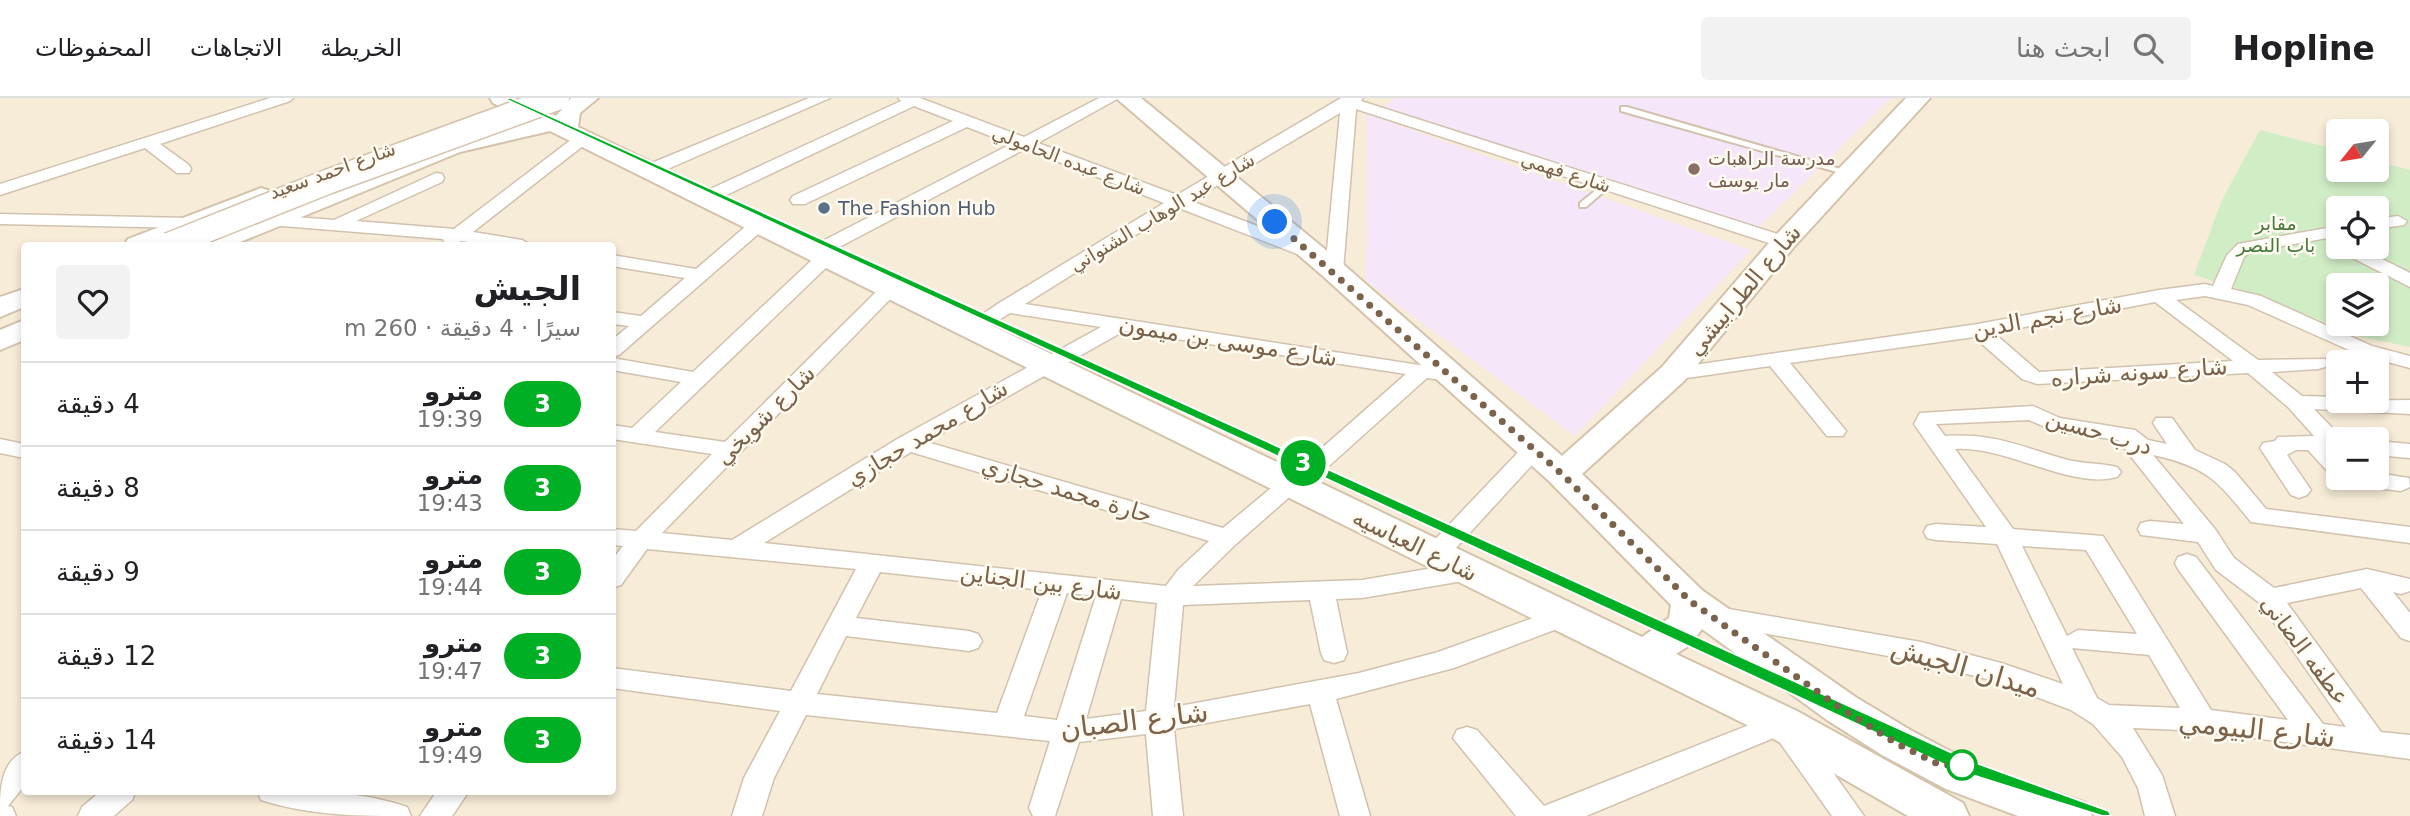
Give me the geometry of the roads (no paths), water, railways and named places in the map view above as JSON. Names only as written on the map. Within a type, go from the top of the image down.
[{"type":"main road","points":[[566,118],[566,128],[566,117],[574,106],[587,98]]},
{"type":"main road","points":[[1127,98],[1334,271],[1436,373],[1534,449],[1699,608],[1842,709],[1896,743],[1954,796],[2021,816]]},
{"type":"main road","name":"شارع الطرابيشي","points":[[1562,474],[1673,374],[1784,242],[1919,98]]},
{"type":"main road","name":"شارع العباسيه","points":[[514,100],[566,118],[648,171],[1782,723],[1865,769],[1954,796]]},
{"type":"main road","name":"شارع احمد سعيد","points":[[151,242],[189,234],[514,100]]},
{"type":"main road","points":[[189,234],[330,186],[566,118]]},
{"type":"main road","points":[[177,242],[327,182],[566,118]]},
{"type":"main road","name":"شارع احمد سعيد","points":[[217,242],[270,220],[436,165],[486,137],[566,118]]},
{"type":"main road","points":[[401,145],[438,140],[441,144],[436,165]]},
{"type":"main road","points":[[0,308],[21,298]]},
{"type":"main road","points":[[0,320],[21,310]]},
{"type":"main road","points":[[0,331],[21,321]]},
{"type":"main road","points":[[0,341],[21,330]]},
{"type":"main road","points":[[1640,654],[1685,628],[1699,608]]},
{"type":"main road","points":[[1954,796],[2070,816]]},
{"type":"street","points":[[0,190],[285,98]]},
{"type":"street","points":[[648,171],[822,98]]},
{"type":"street","points":[[637,436],[698,379],[820,255],[1111,98]]},
{"type":"street","points":[[713,194],[909,99]]},
{"type":"street","name":"شارع عبده الحامولي","points":[[909,99],[1312,253]]},
{"type":"street","points":[[1334,271],[1351,99]]},
{"type":"street","name":"شارع عبد الوهاب الشنواني","points":[[971,329],[1351,99]]},
{"type":"street","name":"شارع فهمي","points":[[1351,99],[1784,242]]},
{"type":"street","points":[[451,240],[566,118]]},
{"type":"street","points":[[799,200],[968,121]]},
{"type":"street","points":[[147,142],[183,169]]},
{"type":"street","points":[[338,223],[436,165]]},
{"type":"street","points":[[0,219],[189,234]]},
{"type":"street","points":[[270,220],[338,223],[479,242]]},
{"type":"street","points":[[2389,222],[2398,220]]},
{"type":"street","points":[[616,348],[758,225]]},
{"type":"street","points":[[2220,292],[2236,255],[2244,248],[2326,233]]},
{"type":"street","points":[[2367,259],[2410,281]]},
{"type":"street","points":[[616,261],[699,275]]},
{"type":"street","name":"شارع شويخي","points":[[616,574],[640,541],[890,289]]},
{"type":"street","name":"شارع نجم الدين","points":[[1673,374],[1978,330],[2205,290],[2262,303],[2365,349],[2410,362]]},
{"type":"street","points":[[2159,296],[2296,402],[2326,440]]},
{"type":"street","name":"شارع موسى بن ميمون","points":[[1006,307],[1436,373]]},
{"type":"street","points":[[616,319],[645,323]]},
{"type":"street","name":"شارع محمد حجازي","points":[[736,549],[907,443],[1044,364],[1121,325]]},
{"type":"street","name":"شارع سونه شراره","points":[[1978,330],[2033,378],[2318,363]]},
{"type":"street","points":[[1775,359],[1835,431]]},
{"type":"street","points":[[616,365],[698,379]]},
{"type":"street","points":[[1168,816],[1159,721],[1168,614],[1172,596],[1187,576],[1227,538],[1436,373]]},
{"type":"street","points":[[2296,402],[2410,407]]},
{"type":"street","name":"درب حسين","points":[[2095,710],[2004,534],[1937,443],[1925,424],[1928,418],[2033,413],[2057,424],[2124,434],[2141,445],[2187,455],[2227,477],[2259,516],[2410,535]]},
{"type":"street","points":[[2164,423],[2187,455]]},
{"type":"street","points":[[616,433],[729,450]]},
{"type":"street","name":"عطفه الضاني","points":[[2124,434],[2206,535],[2225,564],[2270,598],[2372,742]]},
{"type":"street","points":[[1937,443],[1976,442],[2010,448],[2068,468],[2109,472]]},
{"type":"street","points":[[2299,490],[2272,448],[2286,448],[2286,442],[2326,444]]},
{"type":"street","name":"حارة محمد حجازي","points":[[907,443],[1227,538]]},
{"type":"street","points":[[0,446],[21,450]]},
{"type":"street","points":[[1435,555],[1534,449]]},
{"type":"street","points":[[2389,449],[2410,451]]},
{"type":"street","points":[[2389,482],[2402,483]]},
{"type":"street","points":[[2150,529],[2206,535]]},
{"type":"street","points":[[1936,532],[2004,534],[2094,542],[2202,720]]},
{"type":"street","name":"شارع بين الجناين","points":[[616,538],[872,562],[1172,596],[1362,589],[1469,571]]},
{"type":"street","points":[[747,816],[759,779],[872,562]]},
{"type":"street","points":[[2187,563],[2314,734]]},
{"type":"street","points":[[2270,598],[2367,578],[2401,585]]},
{"type":"street","points":[[2367,578],[2410,631]]},
{"type":"street","points":[[1006,726],[1057,584]]},
{"type":"street","points":[[1044,808],[1111,590]]},
{"type":"street","points":[[1321,591],[1334,653]]},
{"type":"street","name":"ميدان الجيش","points":[[1699,608],[1934,653],[2021,680],[2095,710],[2135,754],[2156,793],[2160,816]]},
{"type":"street","name":"شارع الصبان","points":[[616,679],[800,703],[1067,732],[1159,721],[1320,691],[1444,661],[1562,617]]},
{"type":"street","points":[[840,626],[969,641]]},
{"type":"street","points":[[2078,640],[2159,646]]},
{"type":"street","points":[[1320,691],[1355,816]]},
{"type":"street","name":"شارع البيومي","points":[[2095,710],[2202,720],[2410,747]]},
{"type":"street","points":[[1553,816],[1782,723],[1849,816]]},
{"type":"street","points":[[1467,738],[1534,816]]},
{"type":"street","points":[[0,796],[21,768]]},
{"type":"street","points":[[1865,769],[1914,816]]},
{"type":"street","points":[[93,816],[117,795]]},
{"type":"street","points":[[292,795],[396,816]]},
{"type":"street","points":[[435,816],[451,795]]},
{"type":"lane","points":[[1624,109],[1847,172]]},
{"type":"lane","points":[[1583,205],[1606,185]]},
{"type":"metro line","name":"3","points":[[508,98],[1962,765],[2102,816]]},
{"type":"place","name":"مدرسة الراهبات مار يوسف","points":[[1694,169]]},
{"type":"place","name":"The Fashion Hub","points":[[824,208]]},
{"type":"park label","name":"مقابر باب النصر","points":[[2276,234]]}]
